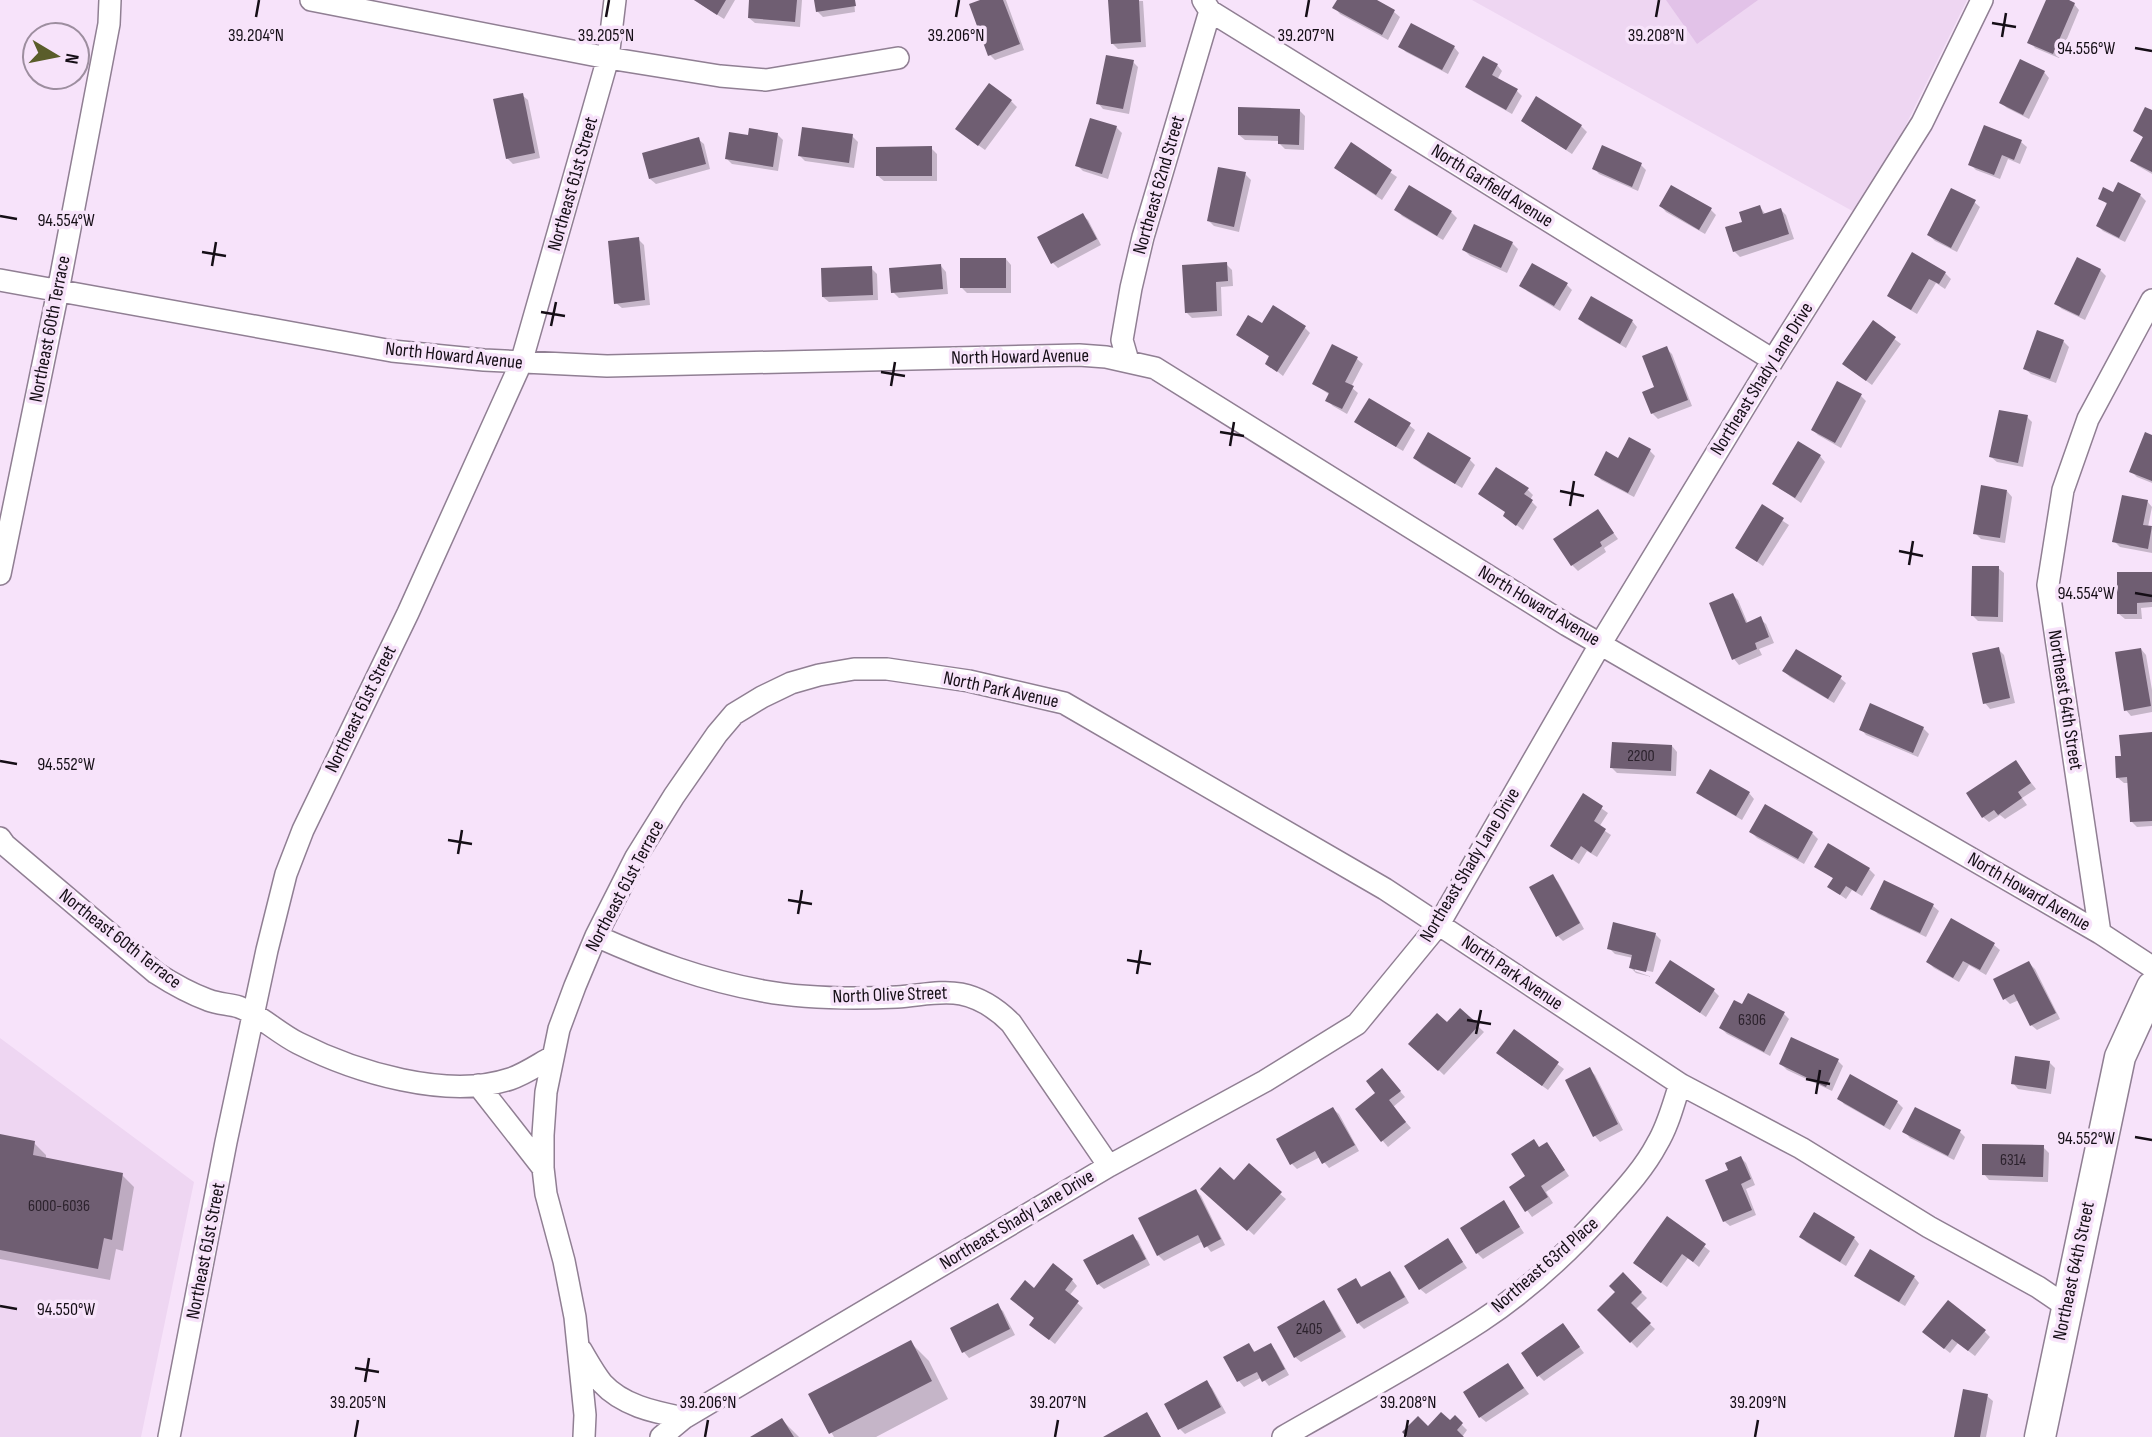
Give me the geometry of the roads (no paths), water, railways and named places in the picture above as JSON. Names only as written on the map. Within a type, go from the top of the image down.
[{"type":"street","name":"Northeast 60th Terrace","points":[[0,574],[58,291],[109,24],[110,0]]},
{"type":"street","points":[[311,0],[608,58],[720,76],[766,80],[898,58]]},
{"type":"street","name":"Northeast 61st Street","points":[[169,1437],[226,1142],[283,886],[303,830],[408,613],[521,363],[608,58],[615,0]]},
{"type":"street","name":"Northeast Shady Lane Drive","points":[[661,1437],[684,1418],[1109,1166],[1265,1081],[1357,1024],[1439,924],[1601,643],[1773,360],[1922,123],[1982,0]]},
{"type":"street","name":"North Garfield Avenue","points":[[1206,6],[1773,360]]},
{"type":"street","name":"Northeast 62nd Street","points":[[1128,361],[1122,340],[1134,276],[1206,6]]},
{"type":"street","name":"North Howard Avenue","points":[[0,280],[391,351],[521,363],[694,365],[1079,355],[1128,361],[1155,368],[1567,625],[2100,933]]},
{"type":"street","name":"Northeast 64th Street","points":[[2100,933],[2048,585],[2063,490],[2088,419],[2152,300]]},
{"type":"street","name":"North Park Avenue","points":[[819,675],[854,669],[887,669],[969,681],[1064,703],[1385,889],[1680,1084],[1801,1148],[1928,1227],[2038,1287],[2066,1306]]},
{"type":"street","name":"Northeast 61st Terrace","points":[[584,1437],[579,1348],[564,1261],[546,1194],[543,1168],[546,1092],[559,1029],[596,936],[636,857],[717,734],[734,714],[762,696],[791,683],[819,675]]},
{"type":"street","name":"Northeast 60th Terrace","points":[[0,838],[156,973],[181,989],[209,1001],[239,1007],[255,1016]]},
{"type":"street","points":[[2100,933],[2152,967]]},
{"type":"street","name":"North Olive Street","points":[[596,936],[650,961],[706,979],[764,991],[803,996],[862,998],[948,992],[976,998],[995,1008],[1011,1023],[1109,1166]]},
{"type":"street","name":"Northeast 64th Street","points":[[2040,1437],[2120,1057],[2152,986]]},
{"type":"street","points":[[255,1016],[298,1043],[345,1062],[393,1077],[442,1086],[478,1085],[513,1079],[552,1057]]},
{"type":"street","name":"Northeast 63rd Place","points":[[1283,1437],[1482,1320],[1561,1256],[1631,1182],[1657,1146],[1680,1084]]},
{"type":"street","name":"Northeast 61st Terrace","points":[[478,1085],[543,1168]]},
{"type":"street","name":"Northeast 61st Terrace","points":[[579,1348],[603,1383],[624,1399],[649,1411],[684,1418]]}]
